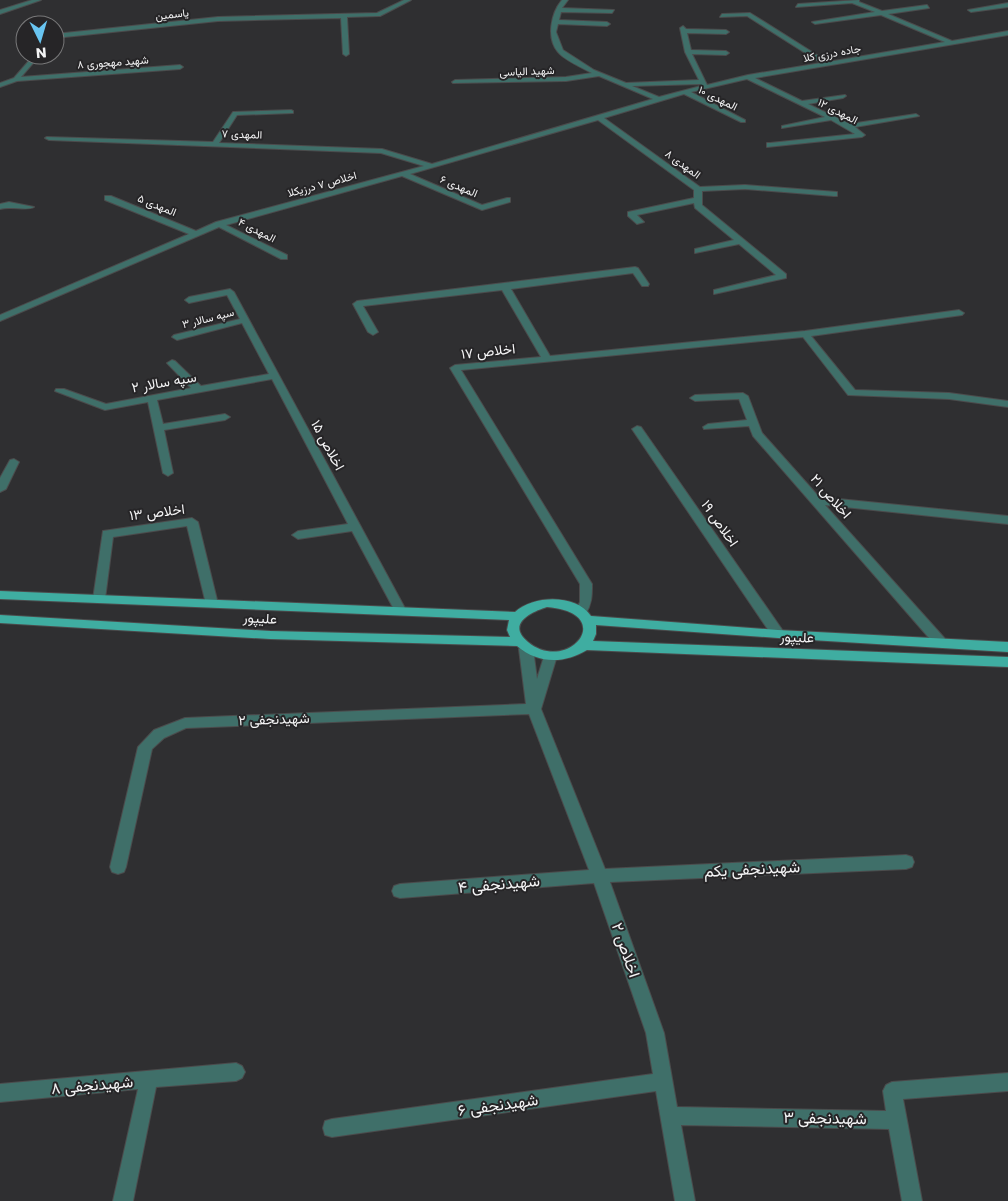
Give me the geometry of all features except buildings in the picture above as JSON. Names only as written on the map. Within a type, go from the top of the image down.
[{"type":"main road","name":"علیپور","points":[[0,595],[517,616]]},
{"type":"main road","points":[[559,604],[584,616],[590,628],[589,637],[584,645],[569,653],[550,656],[522,645],[514,633],[513,625],[517,616],[535,605],[559,604]]},
{"type":"main road","name":"علیپور","points":[[584,616],[778,634],[1008,647]]},
{"type":"main road","name":"علیپور","points":[[0,619],[270,635],[522,645]]},
{"type":"main road","name":"علیپور","points":[[584,645],[1008,662]]},
{"type":"street","points":[[0,12],[38,0]]},
{"type":"street","name":"یاسمین","points":[[65,35],[218,19],[344,16],[379,18],[408,0]]},
{"type":"street","points":[[559,0],[565,0],[552,32],[560,51],[600,74],[660,100]]},
{"type":"street","points":[[798,6],[862,0]]},
{"type":"street","points":[[995,0],[1008,5]]},
{"type":"street","points":[[852,1],[952,43]]},
{"type":"street","points":[[971,10],[1008,5]]},
{"type":"street","points":[[815,22],[927,7]]},
{"type":"street","points":[[557,16],[612,10]]},
{"type":"street","points":[[722,16],[748,14],[827,64]]},
{"type":"street","points":[[344,16],[346,54]]},
{"type":"street","points":[[557,16],[592,17]]},
{"type":"street","points":[[557,16],[606,24]]},
{"type":"street","points":[[624,84],[703,85],[688,52],[683,30],[726,32]]},
{"type":"street","name":"جاده درزی کلا","points":[[660,100],[703,85],[1008,33]]},
{"type":"street","points":[[1000,35],[1008,39]]},
{"type":"street","points":[[688,52],[726,53]]},
{"type":"street","points":[[0,94],[1,85],[16,79],[28,65]]},
{"type":"street","name":"شهید مهجوری ۸","points":[[16,79],[180,67]]},
{"type":"street","name":"شهید الیاسی","points":[[455,82],[566,79],[600,74]]},
{"type":"street","name":"المهدی ۱۲","points":[[748,77],[849,126],[862,135],[770,145]]},
{"type":"street","name":"المهدی ۱۰","points":[[684,92],[743,121]]},
{"type":"street","points":[[801,103],[842,96]]},
{"type":"street","name":"اخلاص ۷ درزیکلا","points":[[0,318],[219,224],[432,166],[660,100]]},
{"type":"street","points":[[216,144],[235,113],[291,112]]},
{"type":"street","points":[[849,126],[916,116]]},
{"type":"street","name":"المهدی ۸","points":[[599,118],[698,189],[698,206],[783,276],[716,292]]},
{"type":"street","points":[[784,127],[831,118]]},
{"type":"street","name":"المهدی ۷","points":[[49,138],[382,151],[432,166]]},
{"type":"street","name":"المهدی ۶","points":[[403,174],[482,208],[507,200]]},
{"type":"street","points":[[698,189],[745,187],[834,194]]},
{"type":"street","name":"المهدی ۵","points":[[108,198],[197,234]]},
{"type":"street","points":[[640,222],[631,214],[698,200]]},
{"type":"street","points":[[0,207],[9,204],[30,207]]},
{"type":"street","name":"المهدی ۴","points":[[219,224],[284,257]]},
{"type":"street","points":[[698,250],[741,241]]},
{"type":"street","points":[[373,332],[357,304],[635,270],[645,284]]},
{"type":"street","points":[[505,287],[548,359]]},
{"type":"street","name":"اخلاص ۱۵","points":[[189,300],[230,292],[401,612]]},
{"type":"street","name":"اخلاص ۱۷","points":[[584,616],[586,584],[455,368],[805,334],[959,313]]},
{"type":"street","name":"سپه سالار ۳","points":[[177,337],[245,320]]},
{"type":"street","points":[[805,334],[852,393],[949,396],[1008,404]]},
{"type":"street","points":[[172,363],[200,390]]},
{"type":"street","name":"سپه سالار ۲","points":[[60,391],[105,407],[274,376]]},
{"type":"street","name":"اخلاص ۲۱","points":[[695,398],[743,396],[757,434],[942,644]]},
{"type":"street","points":[[152,399],[168,473]]},
{"type":"street","points":[[158,428],[226,417]]},
{"type":"street","points":[[708,427],[753,422]]},
{"type":"street","name":"اخلاص ۱۹","points":[[637,429],[778,634]]},
{"type":"street","points":[[0,489],[14,462]]},
{"type":"street","points":[[815,500],[1008,520]]},
{"type":"street","name":"اخلاص ۱۳","points":[[99,599],[107,534],[192,522],[212,604]]},
{"type":"street","points":[[298,535],[356,527]]},
{"type":"street","name":"اخلاص ۲","points":[[522,645],[534,709],[611,905],[655,1033],[685,1201]]},
{"type":"street","points":[[534,709],[550,656]]},
{"type":"street","name":"شهیدنجفی ۲","points":[[118,868],[145,747],[159,734],[185,722],[534,709]]},
{"type":"street","name":"شهیدنجفی یکم","points":[[598,876],[906,862]]},
{"type":"street","name":"شهیدنجفی ۴","points":[[400,891],[598,876]]},
{"type":"street","points":[[150,1079],[236,1072]]},
{"type":"street","name":"شهیدنجفی ۸","points":[[0,1093],[150,1079],[122,1201]]},
{"type":"street","name":"شهیدنجفی ۶","points":[[332,1128],[664,1081]]},
{"type":"street","points":[[912,1201],[892,1091],[1008,1082]]},
{"type":"street","name":"شهیدنجفی ۳","points":[[671,1116],[897,1120]]}]
